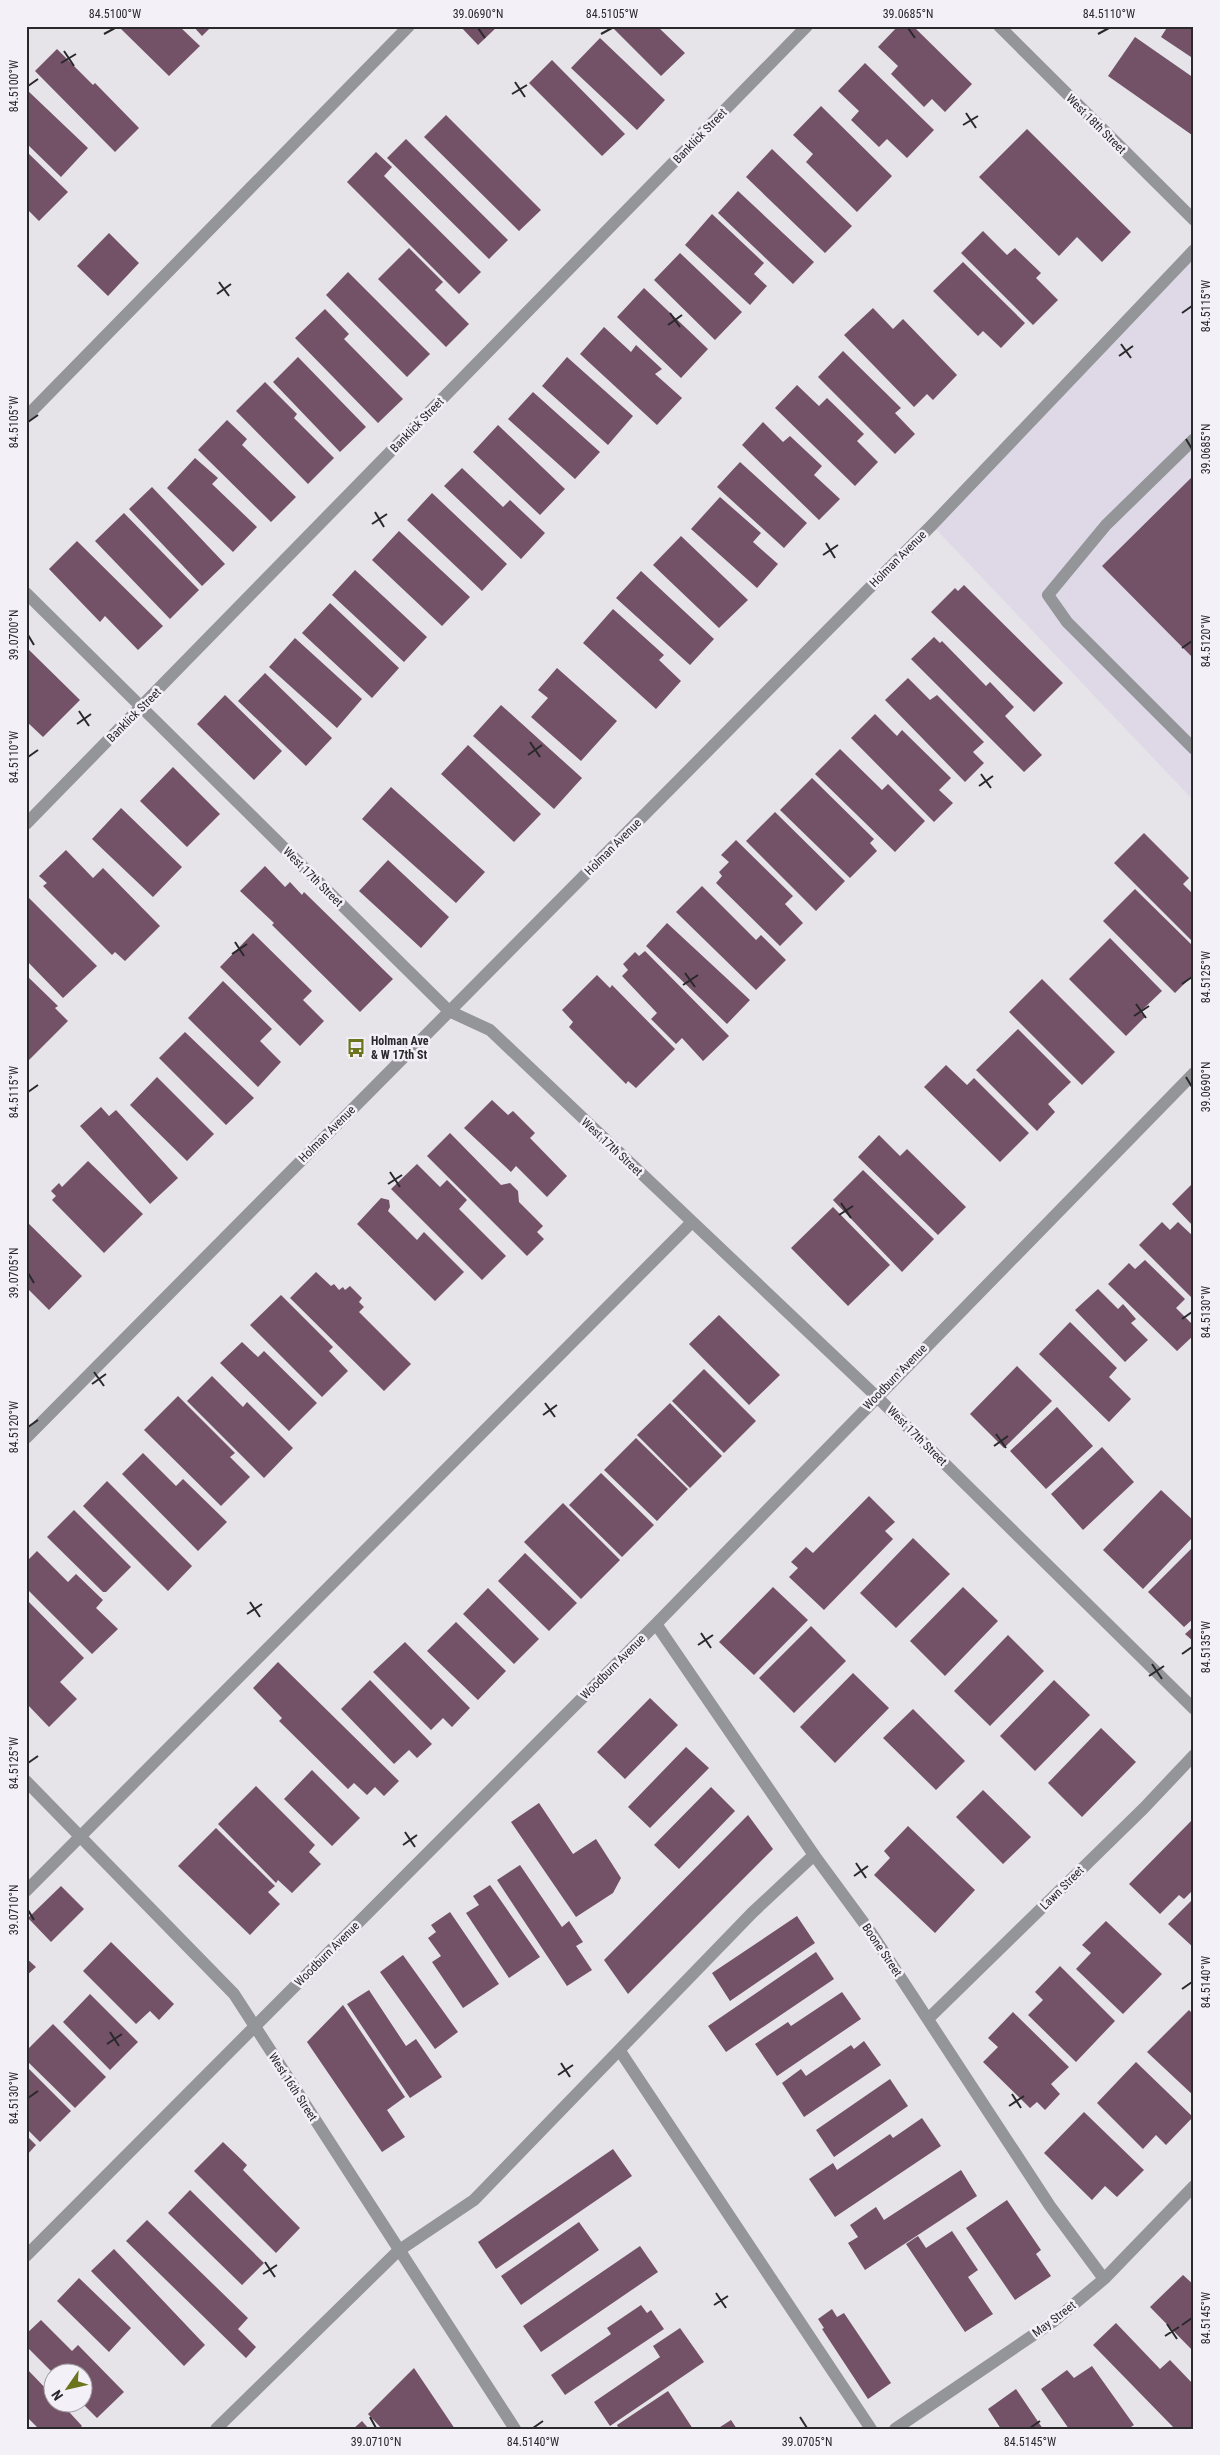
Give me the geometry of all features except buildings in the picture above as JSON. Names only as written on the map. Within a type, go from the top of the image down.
[{"type":"street","points":[[26,417],[409,26]]},
{"type":"street","name":"Banklick Street","points":[[26,824],[807,26]]},
{"type":"street","name":"West 18th Street","points":[[999,26],[1194,220]]},
{"type":"street","name":"Holman Avenue","points":[[26,1438],[932,525],[1194,250]]},
{"type":"street","points":[[1194,439],[1106,524],[1048,595],[1067,622],[1194,749]]},
{"type":"street","name":"West 17th Street","points":[[26,593],[449,1011],[490,1030],[876,1396],[1194,1710]]},
{"type":"street","name":"Woodburn Avenue","points":[[26,2256],[656,1624],[876,1396],[1194,1073]]},
{"type":"street","points":[[26,1891],[692,1222]]},
{"type":"street","name":"Boone Street","points":[[656,1624],[814,1855],[872,1934],[1050,2206],[1104,2279]]},
{"type":"street","name":"Lawn Street","points":[[928,2019],[1144,1808],[1194,1755]]},
{"type":"street","name":"West 16th Street","points":[[26,1781],[234,1994],[398,2251],[515,2429]]},
{"type":"street","points":[[216,2429],[398,2251],[474,2200],[752,1913],[814,1855]]},
{"type":"street","points":[[620,2051],[871,2429]]},
{"type":"street","name":"May Street","points":[[895,2429],[1054,2321],[1104,2279],[1194,2186]]},
{"type":"shaded area","points":[[1194,250],[1194,801],[932,525]]},
{"type":"place","name":"Holman Ave & W 17th St","points":[[356,1048]]}]
